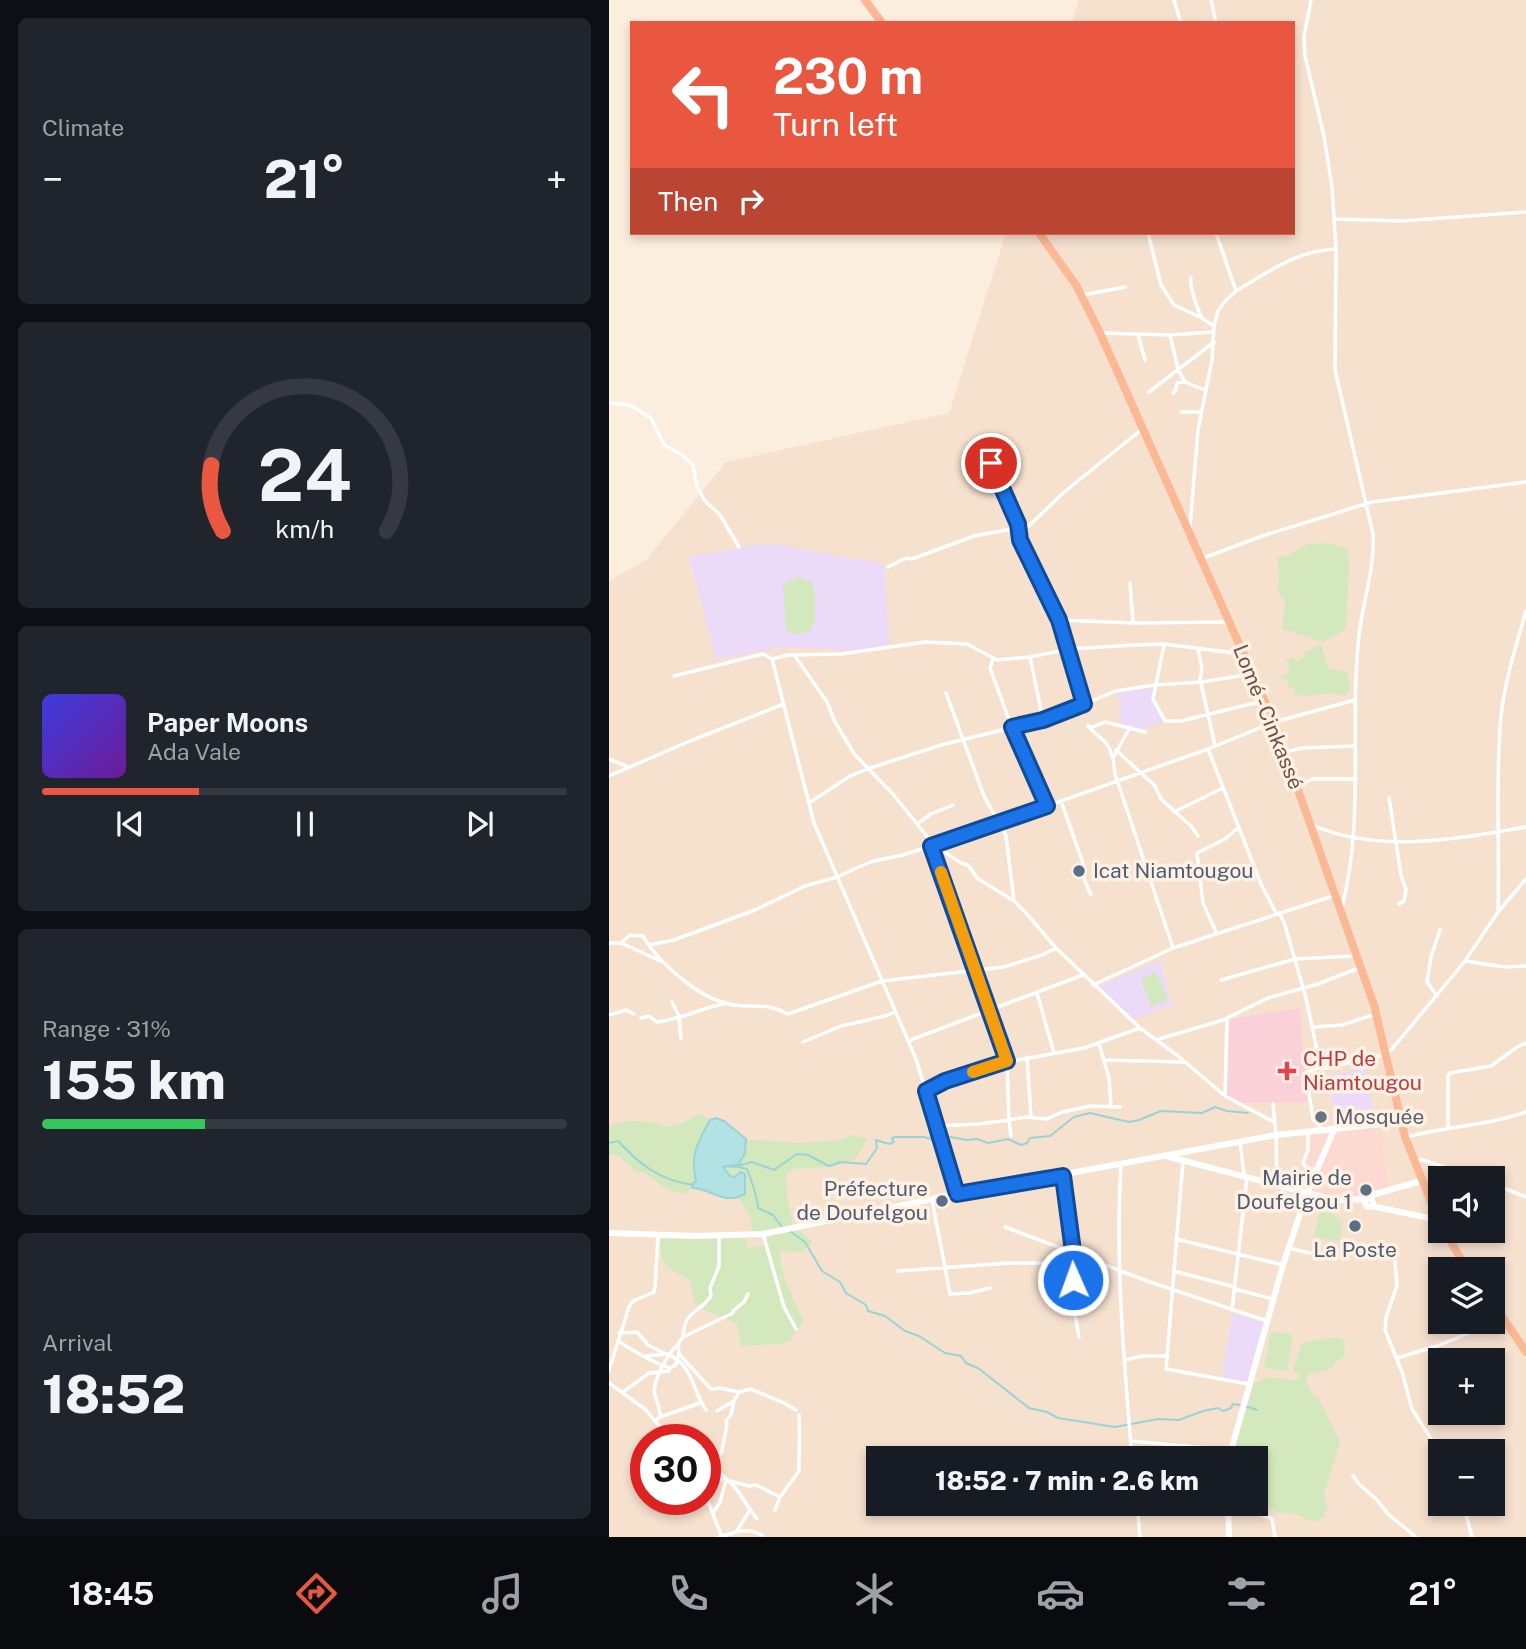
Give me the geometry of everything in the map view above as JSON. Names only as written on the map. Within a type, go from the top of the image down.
[{"type":"highway","points":[[865,0],[880,21]]},
{"type":"highway","name":"Lomé - Cinkassé","points":[[1041,235],[1063,264],[1100,333],[1274,722],[1377,1014],[1405,1137],[1428,1197]]},
{"type":"highway","points":[[1505,1320],[1526,1352]]},
{"type":"main road","points":[[609,1233],[763,1234],[957,1194],[1276,1135],[1401,1122]]},
{"type":"main road","points":[[1231,1446],[1283,1265],[1307,1193],[1334,1130]]},
{"type":"main road","points":[[1167,1156],[1307,1193],[1369,1202],[1428,1219]]},
{"type":"main road","points":[[1369,1202],[1372,1195],[1421,1181]]},
{"type":"main road","points":[[1229,1516],[1230,1537]]},
{"type":"street","points":[[1174,0],[1180,21]]},
{"type":"street","points":[[1211,0],[1216,21]]},
{"type":"street","points":[[1311,0],[1304,37],[1304,56],[1324,136],[1332,187],[1336,249],[1335,370],[1373,534],[1374,550],[1359,634],[1355,700],[1356,800],[1348,883],[1341,911]]},
{"type":"street","points":[[1334,219],[1401,221],[1526,212]]},
{"type":"street","points":[[1149,235],[1161,285],[1174,305],[1214,326]]},
{"type":"street","points":[[1217,235],[1235,290]]},
{"type":"street","points":[[1190,533],[1198,430],[1218,312],[1235,290],[1293,257],[1315,250],[1336,249]]},
{"type":"street","points":[[1191,278],[1189,286],[1204,320]]},
{"type":"street","points":[[1081,296],[1125,286]]},
{"type":"street","points":[[1100,333],[1170,335],[1213,332]]},
{"type":"street","points":[[1138,334],[1145,360]]},
{"type":"street","points":[[1170,335],[1178,369],[1185,382]]},
{"type":"street","points":[[1149,392],[1214,342]]},
{"type":"street","points":[[1173,393],[1177,383],[1185,382],[1205,390]]},
{"type":"street","points":[[609,403],[630,405],[651,418],[663,445],[682,455],[693,466],[697,486],[705,501],[720,515],[739,547]]},
{"type":"street","points":[[1181,412],[1201,412]]},
{"type":"street","points":[[888,568],[906,558],[974,536],[1031,525],[1063,493],[1143,429]]},
{"type":"street","points":[[991,461],[1018,524],[1020,540],[1059,620],[1084,704]]},
{"type":"street","points":[[1201,559],[1265,535],[1372,502],[1526,482]]},
{"type":"street","points":[[1130,583],[1133,623]]},
{"type":"street","points":[[1498,912],[1501,713],[1507,676],[1526,611]]},
{"type":"street","points":[[1059,620],[1133,623],[1229,622]]},
{"type":"street","points":[[772,659],[788,654],[841,654],[925,642],[967,644],[998,660],[1069,649],[1164,645],[1244,654]]},
{"type":"street","points":[[1164,645],[1153,699],[1165,722],[1233,710],[1265,700]]},
{"type":"street","points":[[1197,649],[1215,746]]},
{"type":"street","points":[[674,676],[763,654],[772,659],[814,823],[916,1059],[957,1194]]},
{"type":"street","points":[[795,656],[827,702],[835,722],[855,755],[870,768],[933,845],[1007,1061],[1011,1136]]},
{"type":"street","points":[[1030,657],[1043,720]]},
{"type":"street","points":[[993,658],[990,668],[1012,727],[1047,806]]},
{"type":"street","points":[[809,803],[850,776],[870,768],[963,740],[1043,720],[1116,691],[1253,674]]},
{"type":"street","points":[[946,693],[984,796],[1006,836],[1014,901]]},
{"type":"street","points":[[621,943],[630,935],[643,936],[649,945],[674,940],[870,862],[933,845],[1047,806],[1208,749],[1274,722],[1355,700]]},
{"type":"street","points":[[609,776],[784,704]]},
{"type":"street","points":[[1145,732],[1105,722],[1093,727],[1088,726],[1109,745],[1117,780],[1173,948]]},
{"type":"street","points":[[1113,758],[1130,727]]},
{"type":"street","points":[[1285,752],[1302,748],[1355,746]]},
{"type":"street","points":[[1208,749],[1261,884],[1285,922],[1313,1027],[1320,1067]]},
{"type":"street","points":[[1116,750],[1155,786],[1161,799],[1192,827],[1198,836]]},
{"type":"street","points":[[609,759],[620,766],[628,767]]},
{"type":"street","points":[[1297,786],[1313,779],[1356,779]]},
{"type":"street","points":[[1174,812],[1223,788]]},
{"type":"street","points":[[1389,799],[1406,895],[1404,901],[1399,904]]},
{"type":"street","points":[[1061,801],[1085,869],[1084,879],[1091,895]]},
{"type":"street","points":[[918,824],[931,814],[953,805]]},
{"type":"street","points":[[1312,825],[1327,832],[1417,842],[1526,827]]},
{"type":"street","points":[[1216,932],[1203,903],[1197,853],[1225,839],[1239,827]]},
{"type":"street","points":[[933,845],[968,865],[977,877],[1014,901],[1056,948],[1140,1028],[1225,1096],[1274,1122]]},
{"type":"street","points":[[1324,1131],[1313,1119],[1306,1073],[1320,1067],[1321,1069],[1387,1054],[1465,961],[1498,912],[1526,879]]},
{"type":"street","points":[[1093,985],[1173,948],[1216,932],[1230,930],[1335,896]]},
{"type":"street","points":[[1437,996],[1427,982],[1430,961],[1440,930]]},
{"type":"street","points":[[609,943],[621,943],[666,963]]},
{"type":"street","points":[[650,947],[687,985],[726,1003]]},
{"type":"street","points":[[641,1018],[649,1016],[657,1022],[726,1003],[772,1006],[788,1014],[882,981],[1004,967],[1056,948]]},
{"type":"street","points":[[1221,980],[1295,959],[1357,956]]},
{"type":"street","points":[[1465,961],[1506,967],[1526,966]]},
{"type":"street","points":[[1156,1040],[1227,1018],[1268,998],[1361,967]]},
{"type":"street","points":[[908,1041],[1083,975]]},
{"type":"street","points":[[1037,993],[1054,1053]]},
{"type":"street","points":[[672,1002],[679,1016],[681,1038]]},
{"type":"street","points":[[609,1014],[626,1010],[634,1014]]},
{"type":"street","points":[[803,1042],[841,1026],[895,1012]]},
{"type":"street","points":[[1313,1027],[1342,1025],[1377,1014]]},
{"type":"street","points":[[1225,1096],[1227,1018]]},
{"type":"street","points":[[926,1091],[945,1081],[1007,1061],[1098,1044],[1140,1028]]},
{"type":"street","points":[[1448,1127],[1447,1079],[1450,1073],[1491,1066],[1526,1043]]},
{"type":"street","points":[[1098,1044],[1109,1078],[1111,1106]]},
{"type":"street","points":[[1027,1057],[1031,1117]]},
{"type":"street","points":[[1104,1060],[1185,1062]]},
{"type":"street","points":[[1273,1104],[1277,1185]]},
{"type":"street","points":[[936,1126],[1031,1117],[1047,1119],[1062,1112],[1090,1106],[1120,1107]]},
{"type":"street","points":[[1405,1137],[1448,1127],[1495,1122],[1526,1112]]},
{"type":"street","points":[[1308,1133],[1308,1150],[1303,1163],[1317,1171]]},
{"type":"street","points":[[1232,1310],[1245,1177],[1240,1142]]},
{"type":"street","points":[[1413,1160],[1441,1166]]},
{"type":"street","points":[[1182,1161],[1166,1369],[1250,1385]]},
{"type":"street","points":[[1121,1164],[1118,1270],[1131,1446]]},
{"type":"street","points":[[1063,1176],[1073,1251],[1071,1263],[1079,1337]]},
{"type":"street","points":[[1505,1189],[1526,1197]]},
{"type":"street","points":[[932,1200],[950,1294],[990,1288]]},
{"type":"street","points":[[1005,1227],[1173,1290],[1267,1321]]},
{"type":"street","points":[[763,1234],[783,1307],[796,1329]]},
{"type":"street","points":[[609,1370],[629,1307],[633,1301],[654,1292],[658,1235]]},
{"type":"street","points":[[658,1419],[660,1402],[655,1392],[662,1365],[683,1337],[684,1324],[688,1318],[711,1296],[710,1288],[719,1266],[719,1235]]},
{"type":"street","points":[[1176,1239],[1283,1265]]},
{"type":"street","points":[[1289,1248],[1310,1252]]},
{"type":"street","points":[[1395,1262],[1397,1286],[1386,1317],[1385,1330],[1397,1358],[1412,1409],[1431,1439]]},
{"type":"street","points":[[898,1271],[1071,1263]]},
{"type":"street","points":[[1174,1271],[1273,1300]]},
{"type":"street","points":[[683,1337],[733,1313],[748,1294]]},
{"type":"street","points":[[619,1333],[637,1332],[648,1345],[668,1354],[688,1369],[706,1410]]},
{"type":"street","points":[[1397,1358],[1467,1334]]},
{"type":"street","points":[[617,1341],[662,1365],[670,1367],[678,1362]]},
{"type":"street","points":[[678,1345],[678,1362]]},
{"type":"street","points":[[646,1356],[668,1354]]},
{"type":"street","points":[[679,1354],[711,1389],[739,1392],[756,1390],[796,1410]]},
{"type":"street","points":[[1124,1360],[1142,1356],[1168,1356]]},
{"type":"street","points":[[621,1392],[662,1365]]},
{"type":"street","points":[[649,1373],[669,1371]]},
{"type":"street","points":[[609,1383],[661,1424]]},
{"type":"street","points":[[721,1452],[726,1421],[731,1415],[739,1392]]},
{"type":"street","points":[[717,1411],[734,1401]]},
{"type":"street","points":[[658,1419],[701,1403]]},
{"type":"street","points":[[775,1510],[780,1497],[799,1471],[797,1457],[802,1444],[799,1415]]},
{"type":"street","points":[[1131,1441],[1199,1446]]},
{"type":"street","points":[[721,1475],[749,1486],[756,1485],[780,1497]]},
{"type":"street","points":[[1353,1476],[1388,1514],[1416,1537]]},
{"type":"street","points":[[721,1480],[729,1479]]},
{"type":"street","points":[[729,1479],[757,1519]]},
{"type":"street","points":[[721,1499],[729,1479]]},
{"type":"street","points":[[736,1532],[750,1510]]},
{"type":"street","points":[[714,1515],[721,1537],[752,1531],[762,1535]]},
{"type":"street","points":[[1138,1516],[1140,1537]]},
{"type":"street","points":[[1264,1516],[1272,1519],[1275,1537]]},
{"type":"street","points":[[1466,1516],[1472,1537]]},
{"type":"shaded area","points":[[1079,0],[1526,0],[1526,1537],[609,1537],[609,581],[646,560],[726,462],[949,413],[1005,235],[1295,235],[1295,21],[1073,21]]},
{"type":"shaded area","points":[[769,543],[884,564],[889,644],[850,652],[786,647],[716,659],[689,557]]},
{"type":"shaded area","points":[[1157,687],[1156,701],[1162,722],[1128,735],[1122,728],[1117,693]]},
{"type":"shaded area","points":[[1160,961],[1172,1005],[1132,1019],[1098,986]]},
{"type":"shaded area","points":[[1300,1008],[1307,1102],[1238,1103],[1227,1095],[1230,1019]]},
{"type":"shaded area","points":[[1367,1068],[1375,1124],[1338,1128],[1327,1075]]},
{"type":"shaded area","points":[[1380,1127],[1389,1189],[1371,1196],[1339,1197],[1312,1193],[1312,1185],[1302,1168],[1307,1137]]},
{"type":"shaded area","points":[[1232,1313],[1264,1323],[1248,1383],[1222,1378]]},
{"type":"green space","points":[[1327,543],[1348,549],[1349,579],[1346,629],[1324,642],[1282,629],[1285,602],[1278,593],[1277,558],[1289,555],[1308,544]]},
{"type":"green space","points":[[800,577],[812,583],[815,615],[809,632],[795,634],[789,633],[786,627],[783,584]]},
{"type":"green space","points":[[1321,645],[1329,669],[1347,672],[1350,689],[1346,696],[1300,696],[1294,694],[1293,687],[1287,687],[1289,680],[1280,678],[1287,673],[1290,664],[1284,660],[1293,658],[1296,661],[1305,657],[1303,652]]},
{"type":"green space","points":[[1156,972],[1168,999],[1152,1007],[1140,979]]},
{"type":"green space","points":[[700,1114],[710,1120],[694,1156],[696,1181],[684,1194],[665,1188],[645,1173],[635,1171],[618,1155],[609,1154],[609,1126],[626,1121],[652,1122],[666,1127]]},
{"type":"green space","points":[[852,1135],[868,1139],[855,1159],[831,1167],[793,1169],[784,1178],[787,1181],[792,1227],[752,1233],[750,1217],[738,1197],[745,1193],[737,1175],[729,1176],[723,1166],[735,1165],[747,1145],[746,1139],[798,1143],[836,1141]]},
{"type":"green space","points":[[1320,1212],[1331,1213],[1342,1222],[1340,1241],[1314,1237]]},
{"type":"green space","points":[[800,1231],[813,1242],[800,1253],[780,1250],[785,1278],[804,1321],[791,1340],[780,1344],[741,1346],[737,1324],[705,1310],[694,1302],[690,1280],[670,1269],[661,1255],[661,1239],[745,1238],[748,1248],[767,1245],[768,1235]]},
{"type":"green space","points":[[1271,1331],[1293,1335],[1287,1371],[1264,1367]]},
{"type":"green space","points":[[1337,1337],[1345,1341],[1344,1357],[1337,1360],[1331,1369],[1307,1375],[1309,1388],[1318,1398],[1340,1442],[1324,1494],[1327,1509],[1323,1517],[1314,1522],[1291,1513],[1279,1513],[1268,1507],[1268,1446],[1236,1446],[1254,1383],[1269,1377],[1293,1380],[1302,1377],[1293,1370],[1302,1343]]},
{"type":"water","points":[[716,1118],[724,1121],[746,1139],[745,1153],[739,1164],[723,1167],[730,1176],[734,1177],[741,1172],[745,1174],[745,1194],[737,1197],[723,1197],[692,1188],[696,1181],[696,1149],[710,1120]]},
{"type":"waterway","points":[[725,1166],[734,1167],[752,1162],[774,1170],[797,1154],[808,1155],[829,1166],[841,1162],[866,1164],[877,1148],[876,1140],[889,1144],[894,1142],[892,1138],[895,1137],[931,1139],[945,1136],[977,1139],[988,1143],[1008,1139],[1021,1145],[1027,1143],[1030,1138],[1050,1136],[1074,1117],[1090,1113],[1129,1122],[1161,1111],[1202,1113],[1215,1107],[1248,1113]]},
{"type":"waterway","points":[[609,1143],[618,1141],[661,1176],[694,1185]]},
{"type":"waterway","points":[[738,1167],[747,1169],[758,1208],[773,1215],[782,1227]]},
{"type":"waterway","points":[[791,1232],[805,1242],[822,1271],[840,1282],[846,1293],[866,1305],[868,1311],[885,1316],[905,1331],[919,1336],[945,1353],[961,1356],[966,1363],[978,1368],[1029,1408],[1058,1418],[1115,1427],[1158,1419],[1179,1420],[1203,1411],[1218,1408],[1223,1411],[1231,1408],[1233,1404],[1240,1405]]},
{"type":"waterway","points":[[1245,1406],[1257,1410]]},
{"type":"slow traffic","points":[[941,872],[1007,1061],[973,1072]]},
{"type":"place","name":"Icat Niamtougou","points":[[1079,871]]},
{"type":"place","name":"CHP de Niamtougou","points":[[1287,1071]]},
{"type":"place","name":"Mosquée","points":[[1321,1117]]},
{"type":"place","name":"Mairie de Doufelgou 1","points":[[1366,1190]]},
{"type":"place","name":"Préfecture de Doufelgou","points":[[942,1201]]},
{"type":"place","name":"La Poste","points":[[1355,1226]]},
{"type":"route","points":[[991,463],[1018,524],[1020,540],[1059,620],[1084,704],[1043,720],[1012,727],[1047,806],[931,846],[1007,1061],[945,1081],[926,1091],[957,1194],[1063,1176],[1073,1251],[1073,1280]]}]
